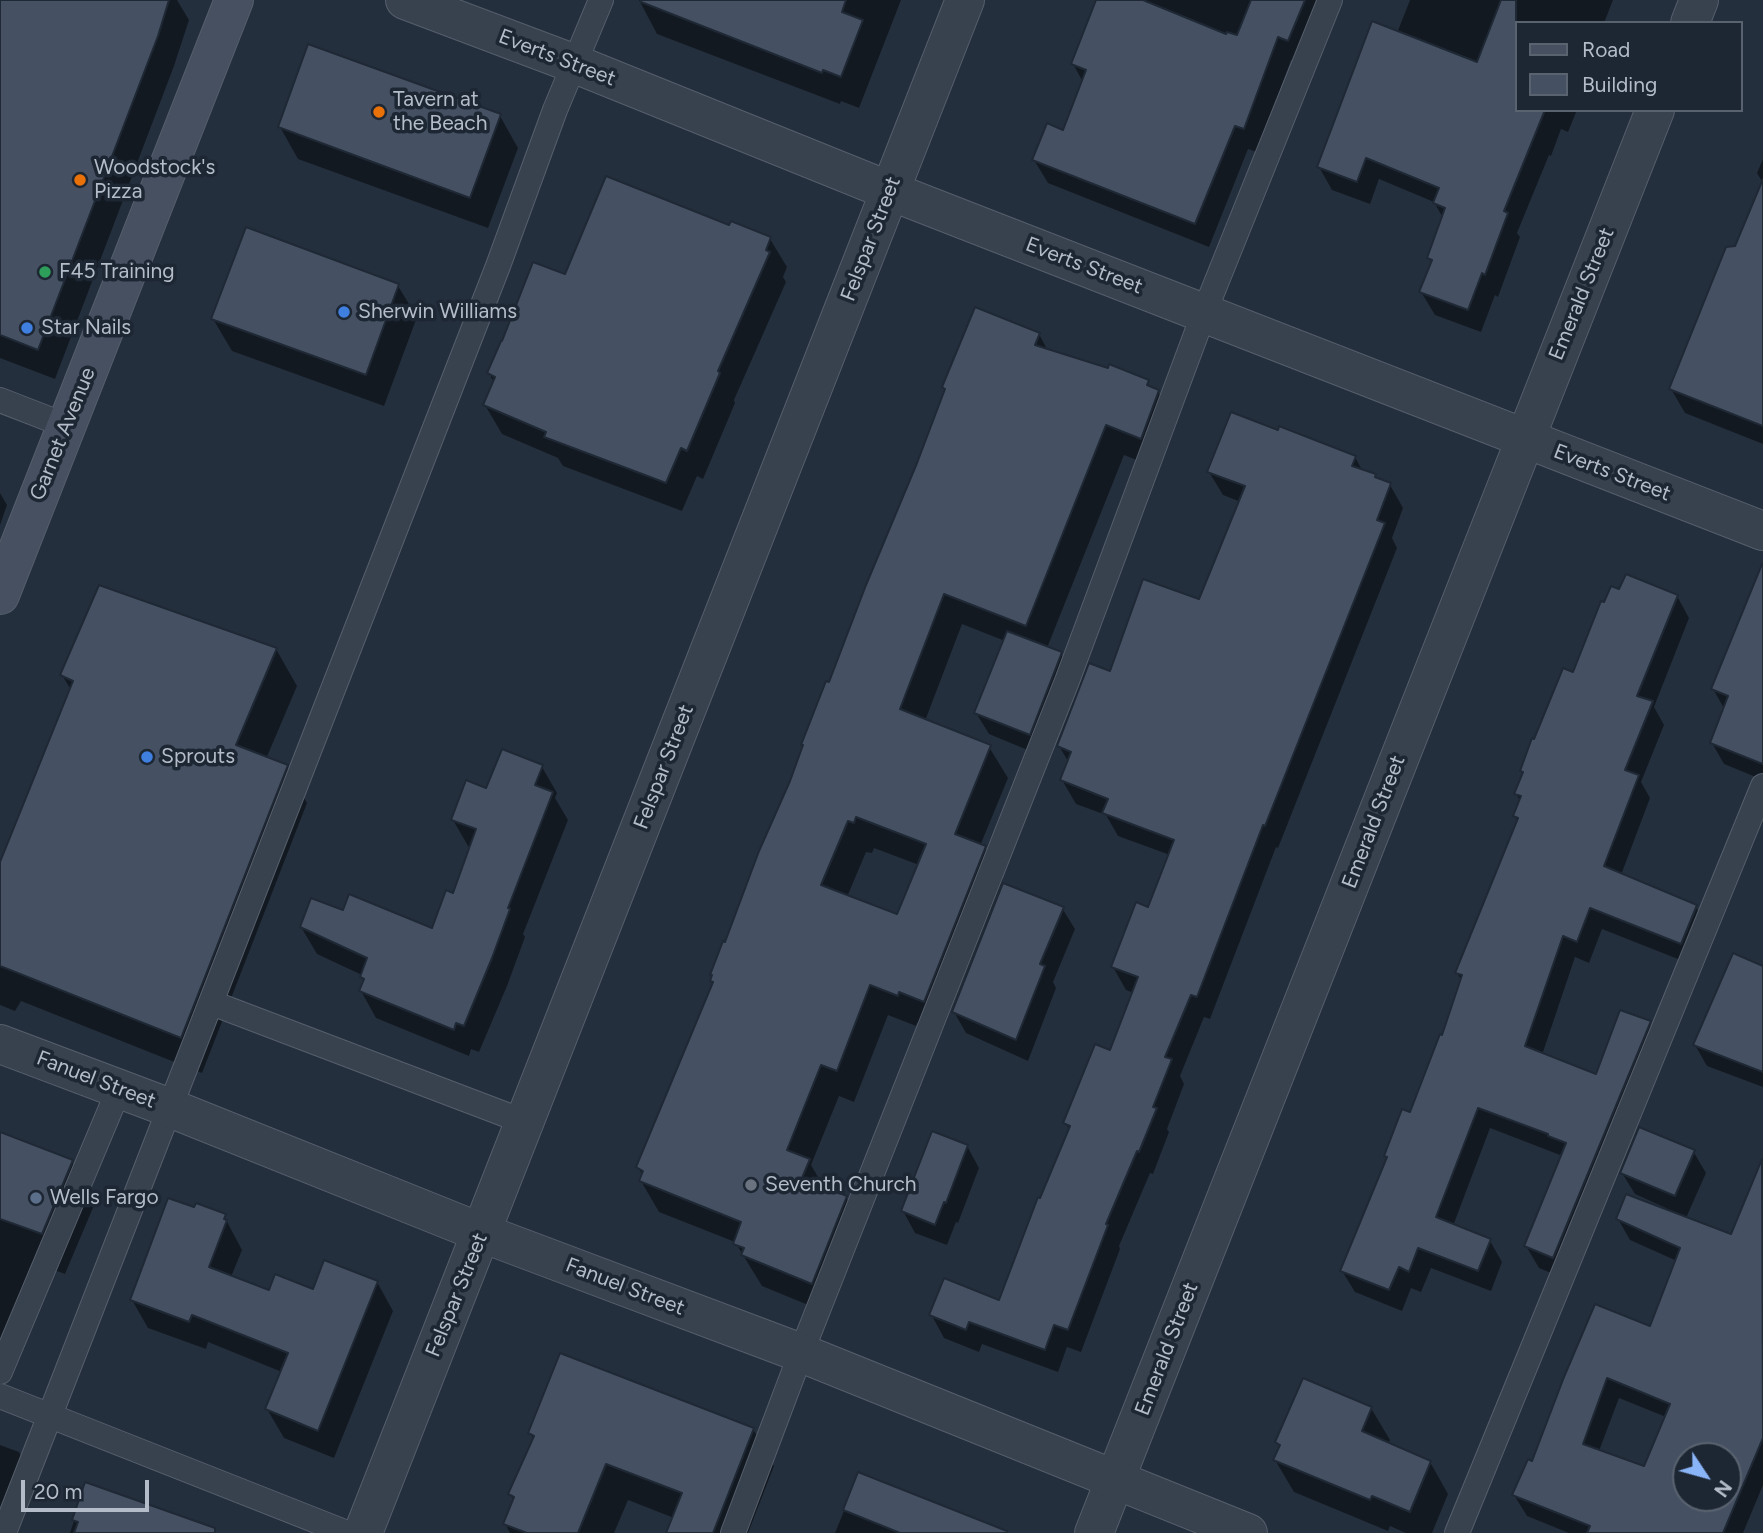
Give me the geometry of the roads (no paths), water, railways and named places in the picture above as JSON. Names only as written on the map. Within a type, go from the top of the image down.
[{"type":"main road","name":"Garnet Avenue","points":[[0,595],[234,0]]},
{"type":"street","name":"Everts Street","points":[[405,0],[575,64],[890,191],[1763,531]]},
{"type":"street","name":"Felspar Street","points":[[363,1533],[965,0]]},
{"type":"street","points":[[1690,21],[1699,0]]},
{"type":"street","name":"Emerald Street","points":[[1094,1533],[1654,112]]},
{"type":"street","name":"Fanuel Street","points":[[0,1044],[170,1108],[482,1233],[801,1353],[1248,1533]]},
{"type":"lane","points":[[4,1533],[498,266],[555,110],[601,0]]},
{"type":"lane","points":[[733,1533],[801,1353],[1067,681],[1204,313],[1330,0]]},
{"type":"lane","points":[[0,400],[67,426]]},
{"type":"lane","points":[[1457,1533],[1763,786]]},
{"type":"lane","points":[[212,1003],[525,1122]]},
{"type":"lane","points":[[0,1372],[119,1089]]},
{"type":"lane","points":[[0,1396],[347,1533]]},
{"type":"place","name":"Tavern at the Beach","points":[[379,112]]},
{"type":"place","name":"Woodstock's Pizza","points":[[80,180]]},
{"type":"place","name":"F45 Training","points":[[45,272]]},
{"type":"place","name":"Sherwin Williams","points":[[344,312]]},
{"type":"place","name":"Star Nails","points":[[27,328]]},
{"type":"place","name":"Sprouts","points":[[147,757]]},
{"type":"place","name":"Seventh Church","points":[[751,1185]]},
{"type":"place","name":"Wells Fargo","points":[[36,1198]]}]
